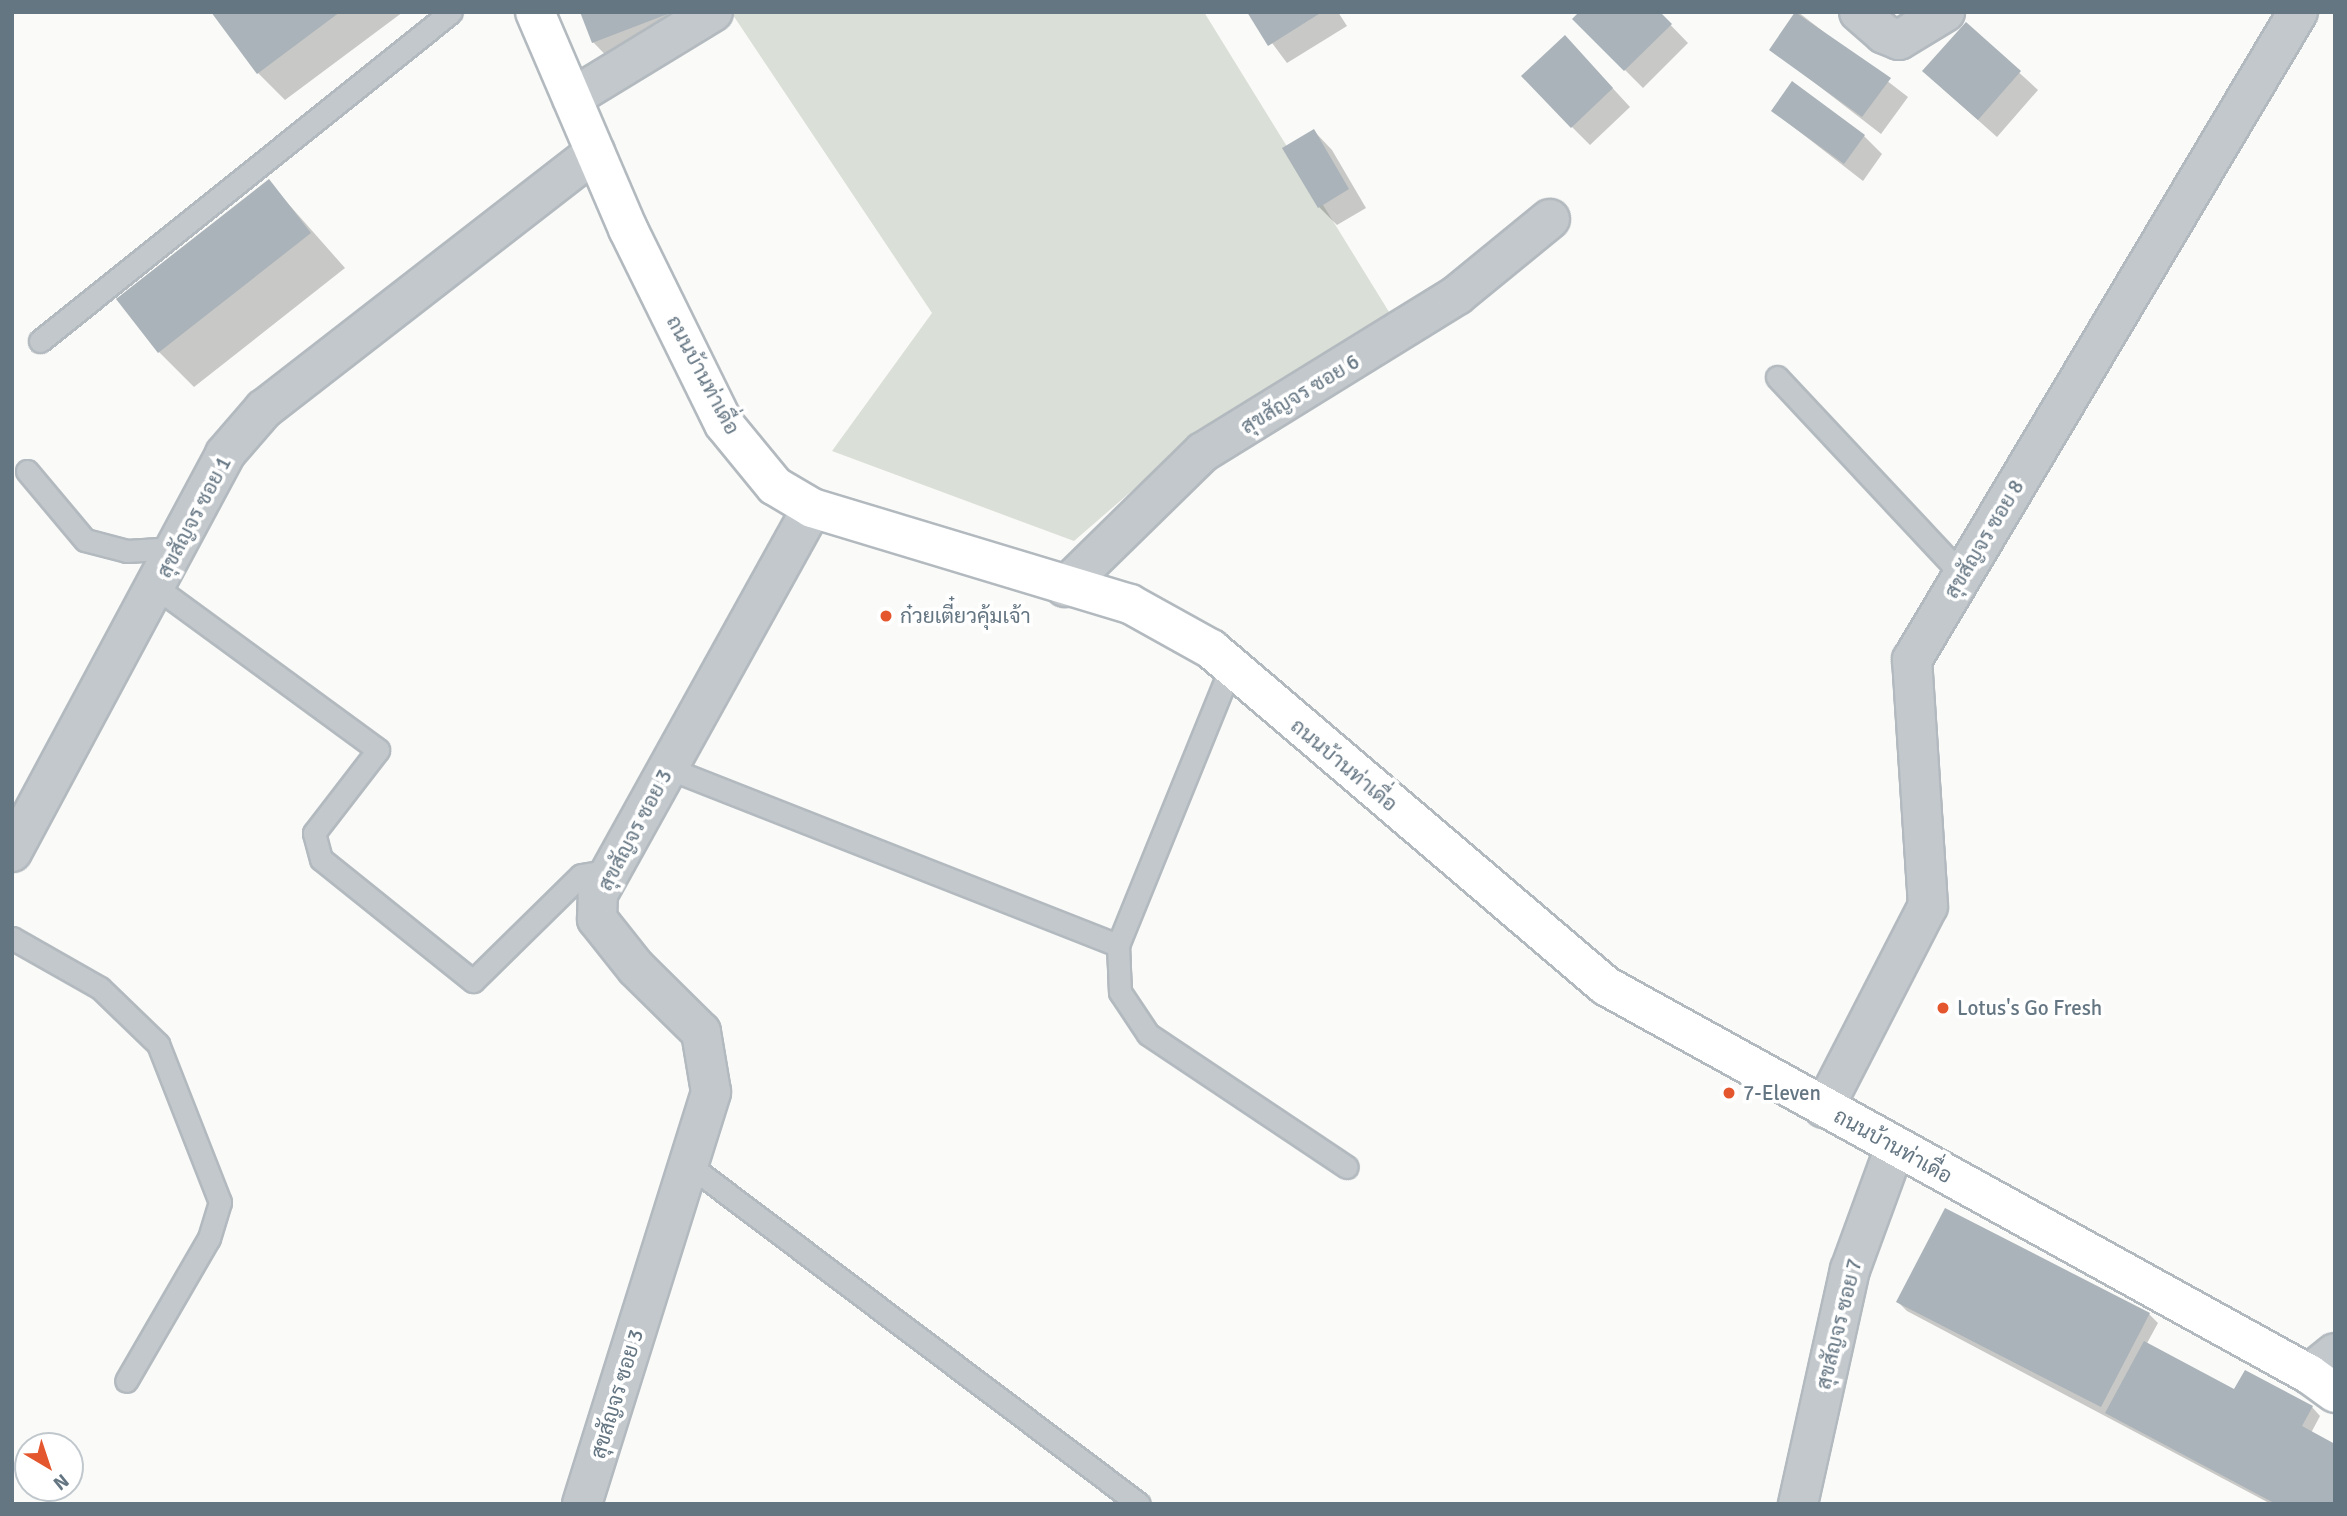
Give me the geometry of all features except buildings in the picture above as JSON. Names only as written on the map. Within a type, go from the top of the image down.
[{"type":"street","name":"ถนนบ้านท่าเดื่อ","points":[[535,12],[595,152],[724,424],[775,486],[812,508],[1065,587],[1130,604],[1211,649],[1606,986],[1895,1147],[2326,1374]]},
{"type":"street","points":[[572,98],[713,12]]},
{"type":"street","points":[[1859,12],[1884,34],[1899,40],[1945,12]]},
{"type":"street","name":"สุขสัญจร ซอย 8","points":[[1824,1108],[1928,906],[1912,660],[2298,12]]},
{"type":"street","name":"สุขสัญจร ซอย 1","points":[[12,852],[157,588],[225,454],[264,409],[595,152]]},
{"type":"street","name":"สุขสัญจร ซอย 6","points":[[1065,587],[1203,452],[1457,295],[1550,219]]},
{"type":"street","name":"สุขสัญจร ซอย 3","points":[[582,1504],[711,1091],[701,1032],[636,968],[597,919],[598,894],[607,871],[668,768],[812,508]]},
{"type":"street","name":"สุขสัญจร ซอย 7","points":[[1798,1504],[1850,1270],[1895,1147]]},
{"type":"lane","points":[[40,341],[451,12]]},
{"type":"lane","points":[[1777,377],[1962,575]]},
{"type":"lane","points":[[27,471],[85,540],[127,551],[175,548]]},
{"type":"lane","points":[[157,588],[378,750],[314,833],[321,859],[473,981],[581,874],[607,871]]},
{"type":"lane","points":[[1231,667],[1118,945],[1120,992],[1148,1034],[1346,1167]]},
{"type":"lane","points":[[668,768],[1118,945]]},
{"type":"lane","points":[[12,939],[100,988],[158,1044],[220,1202],[209,1238],[125,1381]]},
{"type":"lane","points":[[688,1165],[1139,1504]]},
{"type":"shaded area","points":[[731,12],[1204,12],[1394,320],[1187,443],[1074,541],[832,451],[932,313]]},
{"type":"place","name":"ก๋วยเตี๋ยวคุ้มเจ้า","points":[[886,616]]},
{"type":"place","name":"Lotus's Go Fresh","points":[[1943,1008]]},
{"type":"place","name":"7-Eleven","points":[[1729,1093]]}]
